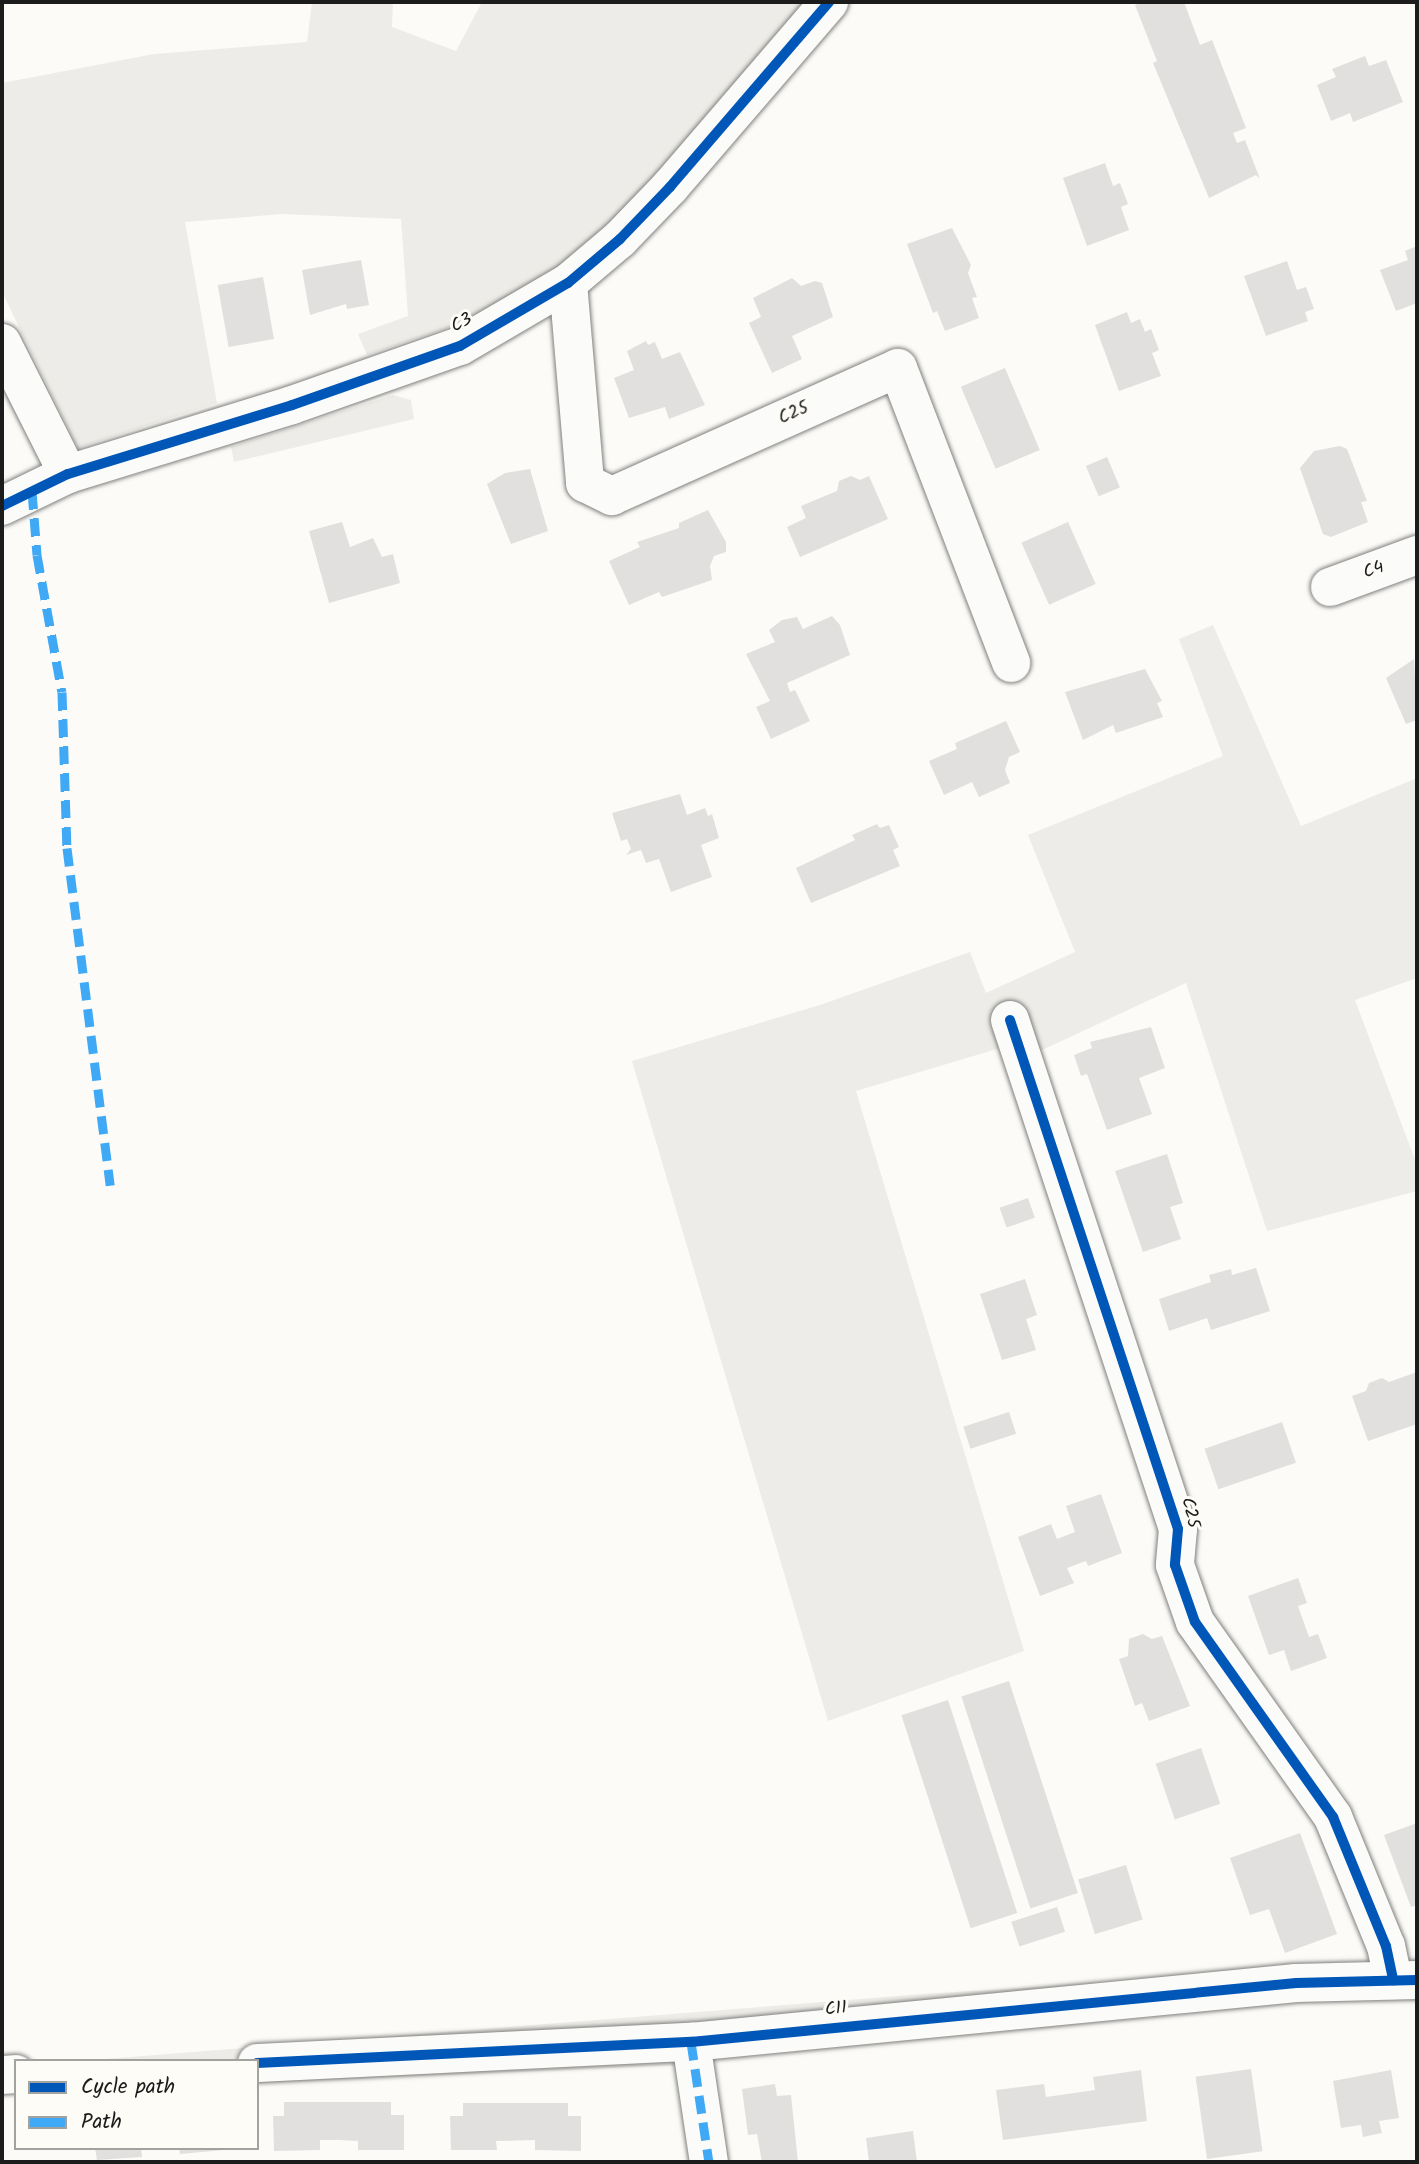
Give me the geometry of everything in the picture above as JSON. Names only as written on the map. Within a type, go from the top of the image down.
[{"type":"street","name":"C3","points":[[2,506],[68,474],[292,405],[460,346],[568,283],[621,239],[662,195],[829,2]]},
{"type":"street","name":"C25","points":[[568,283],[585,484],[612,496],[898,368],[1011,663]]},
{"type":"street","points":[[2,343],[68,474]]},
{"type":"street","name":"C4","points":[[1330,587],[1417,555]]},
{"type":"street","name":"C25","points":[[1010,1020],[1178,1529],[1175,1565],[1195,1622],[1333,1816],[1386,1946],[1405,1980]]},
{"type":"street","name":"C11","points":[[259,2063],[691,2042],[1296,1983],[1405,1980]]},
{"type":"street","points":[[691,2042],[709,2162]]},
{"type":"shaded area","points":[[312,2],[393,2],[392,27],[456,51],[482,2],[808,2],[659,182],[562,270],[447,328],[367,355],[358,334],[408,316],[401,219],[283,214],[185,222],[217,403],[78,448],[2,292],[2,83],[154,54],[307,42]]},
{"type":"shaded area","points":[[393,395],[411,400],[414,419],[234,462],[231,447]]},
{"type":"shaded area","points":[[1213,625],[1301,826],[1417,778],[1417,978],[1355,1000],[1417,1165],[1417,1191],[1267,1231],[1186,983],[1040,1051],[1023,1007],[1007,1046],[856,1091],[1024,1651],[828,1721],[632,1061],[820,1005],[970,952],[986,993],[1075,952],[1028,835],[1223,756],[1179,639]]},
{"type":"shaded area","points":[[1281,1972],[682,2032],[683,2065],[259,2083],[259,2059],[105,2059],[923,1994]]},
{"type":"building","points":[[1143,2],[1184,2],[1200,45],[1212,40],[1246,128],[1233,133],[1237,143],[1245,140],[1260,179],[1256,175],[1209,198],[1153,63],[1157,61],[1135,5]]},
{"type":"building","points":[[1365,56],[1369,66],[1386,60],[1403,102],[1353,122],[1350,113],[1331,121],[1317,85],[1336,77],[1332,69]]},
{"type":"building","points":[[1105,163],[1113,186],[1120,183],[1128,204],[1121,207],[1129,230],[1087,246],[1063,178]]},
{"type":"building","points":[[952,228],[971,265],[968,273],[977,297],[972,298],[979,318],[945,331],[937,311],[933,313],[907,244]]},
{"type":"building","points":[[1417,246],[1417,303],[1396,311],[1380,270],[1408,260],[1405,251]]},
{"type":"building","points":[[361,260],[369,305],[347,309],[346,304],[310,315],[302,270]]},
{"type":"building","points":[[1287,261],[1297,290],[1306,287],[1314,309],[1305,312],[1308,321],[1266,336],[1244,276]]},
{"type":"building","points":[[263,277],[274,339],[229,347],[218,285]]},
{"type":"building","points":[[792,278],[801,286],[815,281],[822,283],[833,317],[792,336],[802,359],[772,373],[749,323],[761,317],[753,298]]},
{"type":"building","points":[[1127,312],[1131,323],[1140,319],[1145,332],[1151,329],[1159,350],[1152,353],[1161,376],[1119,391],[1095,325]]},
{"type":"building","points":[[646,341],[648,345],[655,342],[662,359],[680,352],[705,405],[669,419],[665,407],[629,418],[614,378],[634,370],[627,351]]},
{"type":"building","points":[[1005,368],[1040,450],[996,469],[961,387]]},
{"type":"building","points":[[1340,446],[1347,449],[1367,501],[1361,502],[1368,522],[1331,537],[1323,534],[1300,468],[1314,451]]},
{"type":"building","points":[[1107,457],[1120,487],[1099,496],[1086,466]]},
{"type":"building","points":[[530,469],[548,531],[511,544],[487,484],[505,473]]},
{"type":"building","points":[[851,476],[860,480],[869,476],[888,519],[800,557],[787,527],[806,518],[801,506],[837,491],[839,481]]},
{"type":"building","points":[[708,510],[726,542],[726,552],[714,556],[710,566],[712,580],[662,597],[659,592],[629,605],[609,561],[640,547],[637,542],[679,528],[679,523]]},
{"type":"building","points":[[342,522],[350,547],[373,538],[382,557],[393,554],[400,583],[329,603],[309,531]]},
{"type":"building","points":[[1068,522],[1096,584],[1049,605],[1021,543]]},
{"type":"building","points":[[832,616],[840,625],[850,655],[787,683],[790,692],[795,690],[810,721],[771,739],[756,707],[770,701],[746,654],[775,642],[769,630],[782,620],[797,617],[803,629]]},
{"type":"building","points":[[1414,659],[1417,720],[1406,724],[1386,678]]},
{"type":"building","points":[[1145,669],[1162,701],[1157,703],[1163,717],[1116,733],[1113,725],[1083,740],[1065,692]]},
{"type":"building","points":[[1006,721],[1020,752],[1009,757],[1005,770],[1010,783],[979,797],[972,782],[944,795],[929,761],[957,749],[955,743]]},
{"type":"building","points":[[680,794],[687,815],[705,808],[708,816],[712,814],[719,838],[701,845],[712,877],[671,892],[659,859],[646,863],[641,850],[626,855],[631,849],[627,839],[621,841],[612,813]]},
{"type":"building","points":[[877,824],[880,828],[889,825],[899,847],[893,850],[900,866],[811,903],[796,868],[855,840],[852,835]]},
{"type":"building","points":[[1151,1027],[1165,1068],[1139,1078],[1152,1114],[1107,1130],[1087,1074],[1081,1076],[1074,1055],[1092,1048],[1090,1042]]},
{"type":"building","points":[[1167,1154],[1183,1203],[1170,1207],[1181,1239],[1143,1252],[1115,1171]]},
{"type":"building","points":[[1028,1198],[1035,1218],[1006,1228],[1000,1208]]},
{"type":"building","points":[[1256,1268],[1270,1311],[1211,1330],[1207,1318],[1169,1331],[1159,1299],[1211,1282],[1209,1275],[1231,1269],[1232,1275]]},
{"type":"building","points":[[1025,1279],[1037,1315],[1026,1319],[1036,1350],[1002,1360],[980,1294]]},
{"type":"building","points":[[1417,1372],[1417,1424],[1368,1441],[1352,1396],[1366,1391],[1369,1383],[1382,1378],[1389,1382]]},
{"type":"building","points":[[1009,1412],[1016,1434],[970,1449],[963,1427]]},
{"type":"building","points":[[1282,1422],[1296,1463],[1218,1489],[1204,1449]]},
{"type":"building","points":[[1101,1494],[1122,1553],[1088,1566],[1086,1561],[1067,1568],[1074,1583],[1040,1596],[1018,1537],[1051,1524],[1057,1539],[1075,1532],[1066,1506]]},
{"type":"building","points":[[1298,1578],[1307,1603],[1298,1606],[1309,1637],[1318,1634],[1327,1658],[1291,1671],[1284,1650],[1269,1655],[1248,1596]]},
{"type":"building","points":[[1143,1634],[1152,1639],[1162,1636],[1190,1706],[1149,1721],[1142,1703],[1135,1706],[1119,1659],[1128,1656],[1129,1639]]},
{"type":"building","points":[[1009,1681],[1078,1893],[1030,1909],[961,1696]]},
{"type":"building","points":[[948,1700],[1017,1913],[971,1928],[901,1715]]},
{"type":"building","points":[[1201,1748],[1220,1804],[1175,1819],[1156,1764]]},
{"type":"building","points":[[1417,1823],[1417,1905],[1411,1907],[1384,1835]]},
{"type":"building","points":[[1300,1833],[1337,1934],[1285,1953],[1269,1909],[1250,1915],[1230,1858]]},
{"type":"building","points":[[1126,1865],[1143,1920],[1095,1934],[1078,1880]]},
{"type":"building","points":[[1057,1907],[1065,1932],[1019,1947],[1011,1922]]},
{"type":"building","points":[[1251,2069],[1263,2151],[1207,2159],[1196,2077]]},
{"type":"building","points":[[1141,2070],[1147,2121],[1003,2140],[996,2090],[1044,2084],[1046,2097],[1095,2090],[1093,2077]]},
{"type":"building","points":[[1391,2070],[1399,2118],[1379,2121],[1382,2133],[1363,2137],[1361,2125],[1341,2128],[1333,2081]]},
{"type":"building","points":[[775,2084],[777,2096],[791,2095],[798,2162],[762,2162],[757,2134],[748,2135],[742,2089]]},
{"type":"building","points":[[284,2102],[391,2102],[391,2115],[404,2115],[404,2150],[358,2150],[358,2141],[320,2140],[320,2150],[274,2151],[273,2116],[284,2116]]},
{"type":"building","points":[[463,2103],[568,2103],[568,2116],[581,2116],[581,2151],[535,2150],[535,2140],[496,2141],[497,2150],[451,2150],[450,2116],[463,2116]]},
{"type":"building","points":[[913,2131],[917,2162],[869,2162],[866,2138]]},
{"type":"building","points":[[95,2150],[141,2150],[142,2157],[97,2160]]},
{"type":"building","points":[[179,2150],[224,2150],[180,2154]]},
{"type":"marked path","points":[[32,491],[37,555],[62,692],[67,848],[110,1185]]},
{"type":"marked path","points":[[691,2042],[709,2162]]},
{"type":"cycle path","points":[[2,506],[68,474],[292,405],[460,346],[568,283],[620,239],[670,187],[829,2]]},
{"type":"cycle path","points":[[1010,1020],[1178,1529],[1175,1565],[1195,1622],[1333,1817],[1386,1946],[1393,1980]]},
{"type":"cycle path","points":[[259,2063],[691,2042],[1296,1983],[1417,1980]]}]
